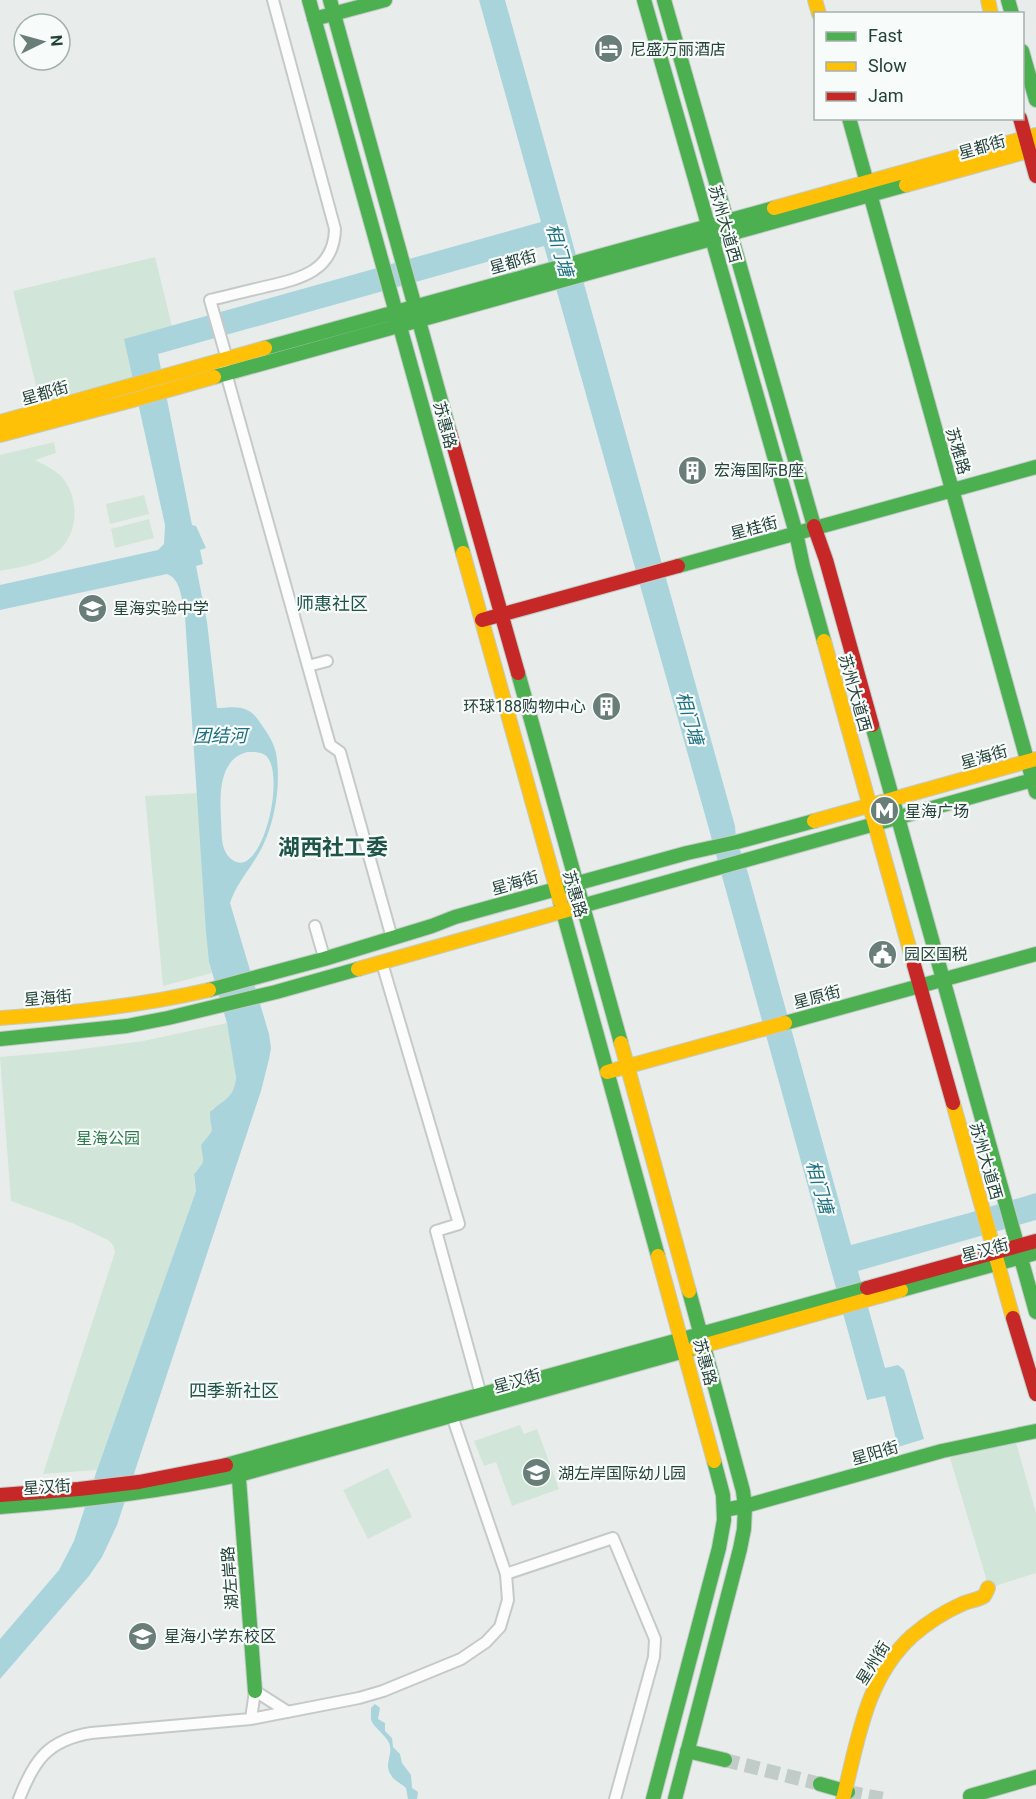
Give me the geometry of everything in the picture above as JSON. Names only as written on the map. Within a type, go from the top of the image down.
[{"type":"main road","name":"苏惠路","points":[[309,0],[723,1495],[724,1520],[719,1548],[653,1799]]},
{"type":"main road","points":[[314,19],[332,7],[385,0]]},
{"type":"main road","name":"苏州大道西","points":[[644,0],[796,533],[803,566],[994,1253],[1036,1394]]},
{"type":"main road","name":"苏州大道西","points":[[664,0],[826,560],[1036,1312]]},
{"type":"main road","name":"苏惠路","points":[[332,7],[584,907],[739,1472],[745,1506],[744,1529],[675,1799]]},
{"type":"main road","points":[[1024,55],[1036,100]]},
{"type":"main road","name":"苏雅路","points":[[850,120],[952,490],[1032,760],[1035,784]]},
{"type":"main road","points":[[1021,120],[1032,143],[1036,176]]},
{"type":"main road","name":"星都街","points":[[417,314],[545,270],[710,233],[1032,143]]},
{"type":"main road","name":"星都街","points":[[0,422],[166,375],[225,364],[417,314],[550,284],[710,233]]},
{"type":"main road","name":"星都街","points":[[0,435],[171,389],[225,364]]},
{"type":"main road","name":"星桂街","points":[[482,620],[1036,467]]},
{"type":"main road","name":"星海街","points":[[0,1018],[124,1007],[204,990],[270,973],[577,883],[687,853],[712,849],[1032,760]]},
{"type":"main road","points":[[0,1039],[127,1026],[208,1009],[584,907],[875,824],[1035,784]]},
{"type":"main road","name":"星原街","points":[[607,1072],[1036,954]]},
{"type":"main road","name":"星汉街","points":[[704,1340],[788,1323],[832,1304],[1036,1241]]},
{"type":"main road","name":"星汉街","points":[[1018,1245],[1036,1253]]},
{"type":"main road","name":"星汉街","points":[[0,1507],[140,1488],[238,1469],[452,1416],[704,1340],[808,1305],[832,1304]]},
{"type":"main road","name":"星汉街","points":[[238,1469],[481,1395],[683,1346]]},
{"type":"main road","name":"星阳街","points":[[724,1510],[942,1451],[1036,1431]]},
{"type":"main road","name":"湖左岸路","points":[[238,1469],[255,1691]]},
{"type":"main road","name":"星汉街","points":[[0,1495],[80,1495]]},
{"type":"main road","name":"星州街","points":[[845,1794],[868,1703],[888,1663],[902,1646],[927,1623],[956,1606],[982,1597],[988,1588]]},
{"type":"main road","points":[[687,1751],[724,1760]]},
{"type":"main road","points":[[970,1796],[1036,1777]]},
{"type":"main road","points":[[820,1784],[845,1794]]},
{"type":"street","points":[[273,0],[335,229],[335,240],[319,267],[307,274],[210,300],[223,343],[225,364],[330,745],[340,752],[392,938]]},
{"type":"street","points":[[308,666],[327,661]]},
{"type":"street","points":[[315,926],[324,957]]},
{"type":"street","points":[[382,963],[459,1224],[436,1231],[481,1395]]},
{"type":"street","points":[[19,1799],[42,1755],[57,1743],[69,1738],[91,1733],[251,1719],[374,1694],[461,1659],[486,1642],[500,1627],[508,1600],[506,1574],[452,1416]]},
{"type":"street","points":[[506,1574],[613,1538],[655,1639],[654,1657],[615,1799]]},
{"type":"street","points":[[251,1719],[255,1691],[288,1712]]},
{"type":"green space","points":[[155,257],[172,326],[125,339],[134,377],[40,402],[13,291]]},
{"type":"green space","points":[[54,442],[56,453],[35,460],[56,472],[68,486],[74,506],[70,536],[57,552],[44,560],[0,571],[0,455]]},
{"type":"green space","points":[[144,495],[149,514],[110,524],[106,504]]},
{"type":"green space","points":[[149,519],[154,538],[115,548],[111,529]]},
{"type":"green space","points":[[198,793],[209,962],[212,973],[163,986],[145,796]]},
{"type":"green space","name":"星海公园","points":[[227,1023],[236,1072],[233,1091],[226,1101],[212,1109],[212,1133],[201,1145],[204,1162],[195,1172],[196,1191],[97,1470],[43,1474],[115,1252],[108,1240],[72,1223],[11,1201],[0,1057],[143,1041]]},
{"type":"green space","points":[[520,1425],[524,1434],[537,1429],[559,1489],[512,1506],[496,1462],[484,1466],[474,1441]]},
{"type":"green space","points":[[1015,1439],[1036,1513],[1036,1573],[979,1591],[985,1586],[986,1578],[950,1458]]},
{"type":"green space","points":[[388,1468],[412,1517],[368,1539],[343,1490]]},
{"type":"water","points":[[479,0],[505,0],[735,826],[736,838],[748,873],[851,1245],[1036,1193],[1036,1220],[858,1271],[885,1368],[898,1365],[904,1370],[924,1439],[898,1447],[885,1396],[867,1400],[544,246],[158,354],[192,525],[196,526],[206,548],[200,550],[203,564],[196,566],[207,622],[217,708],[238,707],[251,712],[268,734],[276,753],[278,787],[272,822],[260,851],[237,887],[230,903],[269,1034],[271,1048],[261,1091],[117,1525],[102,1557],[89,1576],[0,1679],[0,1639],[59,1570],[74,1541],[196,1191],[194,1174],[203,1161],[201,1145],[212,1130],[210,1112],[231,1094],[236,1077],[227,1023],[209,962],[185,617],[176,581],[167,574],[0,610],[0,585],[158,550],[164,544],[165,525],[124,339],[541,222]],"holes":[[[247,752],[258,752],[265,755],[271,765],[274,782],[268,823],[261,842],[252,856],[241,863],[230,858],[223,845],[221,790],[226,771],[231,763],[238,756]]]},
{"type":"water","points":[[375,1704],[380,1708],[378,1719],[385,1723],[385,1731],[392,1738],[393,1747],[400,1754],[402,1763],[411,1775],[412,1788],[418,1792],[417,1799],[408,1799],[406,1788],[394,1779],[389,1771],[389,1743],[371,1720],[371,1708]]},
{"type":"tunnel","points":[[725,1760],[820,1784]]},
{"type":"tunnel","points":[[848,1792],[884,1799]]},
{"type":"traffic: fast","points":[[309,0],[463,553]]},
{"type":"traffic: fast","points":[[330,0],[450,433]]},
{"type":"traffic: fast","points":[[314,19],[385,0]]},
{"type":"traffic: fast","points":[[644,0],[796,533],[824,641]]},
{"type":"traffic: fast","points":[[664,0],[814,526]]},
{"type":"traffic: fast","points":[[1008,0],[1011,12]]},
{"type":"traffic: fast","points":[[1024,58],[1036,100]]},
{"type":"traffic: fast","points":[[850,120],[1036,792]]},
{"type":"traffic: fast","points":[[214,377],[906,185]]},
{"type":"traffic: fast","points":[[265,348],[774,208]]},
{"type":"traffic: fast","points":[[678,566],[1036,467]]},
{"type":"traffic: fast","points":[[518,673],[621,1043]]},
{"type":"traffic: fast","points":[[872,725],[1036,1312]]},
{"type":"traffic: fast","points":[[578,907],[1036,779]]},
{"type":"traffic: fast","points":[[209,990],[324,959],[455,917],[687,853],[814,821]]},
{"type":"traffic: fast","points":[[560,901],[658,1256]]},
{"type":"traffic: fast","points":[[785,1023],[1036,954]]},
{"type":"traffic: fast","points":[[0,1039],[127,1026],[168,1018],[358,969]]},
{"type":"traffic: fast","points":[[901,1290],[1036,1253]]},
{"type":"traffic: fast","points":[[226,1465],[867,1288]]},
{"type":"traffic: fast","points":[[675,1799],[740,1549],[745,1506],[743,1491],[689,1291]]},
{"type":"traffic: fast","points":[[0,1507],[120,1495],[239,1475],[695,1348]]},
{"type":"traffic: fast","points":[[724,1510],[942,1451],[1036,1431]]},
{"type":"traffic: fast","points":[[653,1799],[719,1548],[724,1520],[723,1495],[714,1461]]},
{"type":"traffic: fast","points":[[238,1466],[255,1691]]},
{"type":"traffic: fast","points":[[687,1751],[725,1760]]},
{"type":"traffic: fast","points":[[970,1796],[1036,1777]]},
{"type":"traffic: fast","points":[[820,1784],[848,1792]]},
{"type":"traffic: slow","points":[[815,0],[818,12]]},
{"type":"traffic: slow","points":[[988,0],[991,12]]},
{"type":"traffic: slow","points":[[774,208],[1036,135]]},
{"type":"traffic: slow","points":[[906,185],[1036,149]]},
{"type":"traffic: slow","points":[[0,422],[265,348]]},
{"type":"traffic: slow","points":[[0,435],[214,377]]},
{"type":"traffic: slow","points":[[463,553],[560,901]]},
{"type":"traffic: slow","points":[[824,641],[914,965]]},
{"type":"traffic: slow","points":[[814,821],[1036,759]]},
{"type":"traffic: slow","points":[[358,969],[578,907]]},
{"type":"traffic: slow","points":[[0,1018],[105,1008],[209,990]]},
{"type":"traffic: slow","points":[[607,1072],[785,1023]]},
{"type":"traffic: slow","points":[[621,1043],[689,1291]]},
{"type":"traffic: slow","points":[[953,1103],[1013,1318]]},
{"type":"traffic: slow","points":[[658,1256],[714,1461]]},
{"type":"traffic: slow","points":[[695,1348],[901,1290]]},
{"type":"traffic: slow","points":[[843,1799],[859,1733],[873,1691],[896,1653],[930,1622],[955,1607],[979,1599],[984,1596],[988,1588]]},
{"type":"traffic: jam","points":[[1021,120],[1036,176]]},
{"type":"traffic: jam","points":[[450,433],[518,673]]},
{"type":"traffic: jam","points":[[814,526],[826,560],[872,725]]},
{"type":"traffic: jam","points":[[482,620],[678,566]]},
{"type":"traffic: jam","points":[[914,965],[953,1103]]},
{"type":"traffic: jam","points":[[867,1288],[1036,1241]]},
{"type":"traffic: jam","points":[[1013,1318],[1036,1394]]},
{"type":"traffic: jam","points":[[0,1495],[139,1482],[226,1465]]},
{"type":"place","name":"尼盛万丽酒店","points":[[609,49]]},
{"type":"place","name":"宏海国际B座","points":[[693,470]]},
{"type":"place","name":"星海实验中学","points":[[92,608]]},
{"type":"place","name":"环球188购物中心","points":[[607,706]]},
{"type":"place","name":"星海广场","points":[[884,811]]},
{"type":"place","name":"园区国税","points":[[883,954]]},
{"type":"place","name":"湖左岸国际幼儿园","points":[[537,1473]]},
{"type":"place","name":"星海小学东校区","points":[[143,1636]]},
{"type":"district","name":"师惠社区","points":[[332,603]]},
{"type":"district","name":"湖西社工委","points":[[333,847]]},
{"type":"district","name":"四季新社区","points":[[234,1390]]},
{"type":"water label","name":"相门塘","points":[[560,250]]},
{"type":"water label","name":"相门塘","points":[[690,718]]},
{"type":"water label","name":"团结河","points":[[220,735]]},
{"type":"water label","name":"相门塘","points":[[820,1187]]}]
